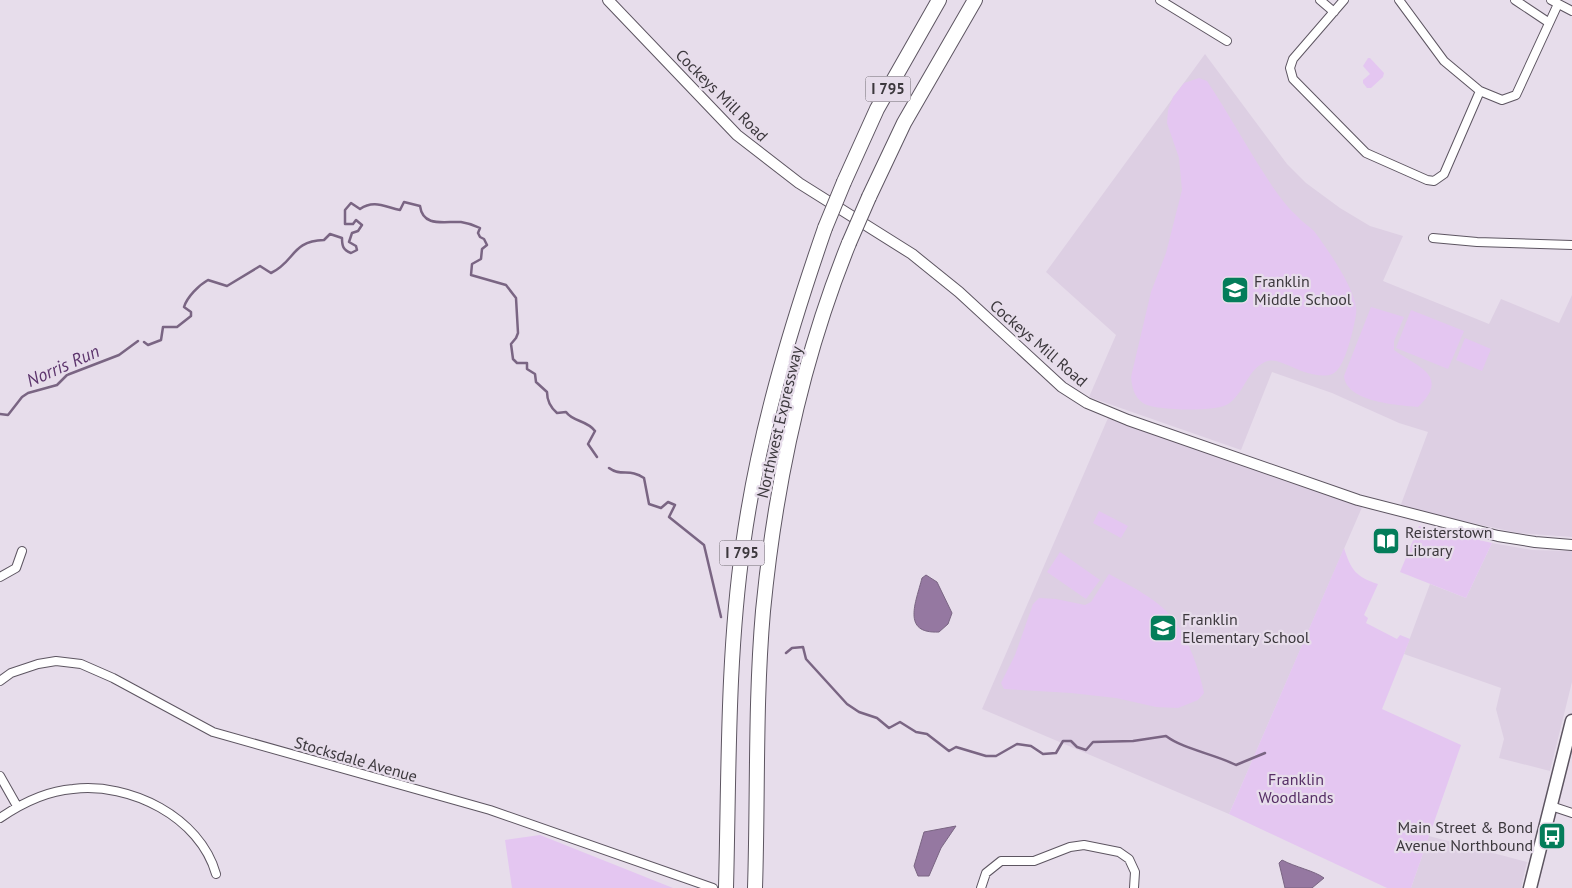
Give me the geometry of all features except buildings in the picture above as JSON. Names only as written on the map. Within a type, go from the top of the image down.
[{"type":"highway","name":"Northwest Expressway","points":[[726,888],[732,672],[743,545],[758,456],[788,335],[825,228],[877,110],[939,0]]},
{"type":"highway","name":"Northwest Expressway","points":[[755,888],[759,676],[771,548],[786,461],[806,375],[838,271],[869,197],[904,123],[975,0]]},
{"type":"main road","points":[[1530,888],[1572,721]]},
{"type":"street","name":"Cockeys Mill Road","points":[[608,0],[737,135],[799,183],[914,255],[1062,387],[1080,399],[1128,420],[1358,500],[1498,536],[1572,545]]},
{"type":"street","points":[[1160,0],[1227,41]]},
{"type":"street","points":[[1320,0],[1334,12]]},
{"type":"street","points":[[1344,0],[1294,59],[1291,74],[1293,80],[1370,156],[1427,180],[1439,179],[1444,174],[1480,91]]},
{"type":"street","points":[[1399,0],[1444,61],[1480,91],[1502,100],[1516,95],[1548,22],[1554,2],[1572,12]]},
{"type":"street","points":[[1515,0],[1548,22]]},
{"type":"street","points":[[1433,238],[1477,242],[1572,245]]},
{"type":"street","points":[[0,577],[16,568],[21,559],[22,552]]},
{"type":"street","name":"Stocksdale Avenue","points":[[0,681],[11,673],[38,664],[56,661],[81,664],[113,678],[213,732],[490,810],[713,888]]},
{"type":"street","points":[[0,776],[17,806]]},
{"type":"street","points":[[0,818],[17,806],[73,788],[97,789],[129,795],[166,812],[192,832],[211,858],[216,874]]},
{"type":"street","points":[[1551,806],[1572,814]]},
{"type":"street","points":[[981,888],[986,873],[1001,861],[1034,861],[1084,845],[1125,856],[1133,864],[1135,872],[1134,888]]},
{"type":"shaded area","name":"Franklin Middle School","points":[[1205,54],[1287,164],[1306,183],[1340,208],[1370,226],[1403,236],[1383,281],[1489,324],[1501,299],[1559,323],[1572,295],[1572,537],[1518,533],[1400,507],[1428,432],[1399,423],[1332,393],[1272,372],[1241,450],[1089,397],[1116,335],[1046,272]]},
{"type":"shaded area","name":"Franklin Elementary School","points":[[1108,418],[1286,481],[1363,505],[1229,814],[982,709]]},
{"type":"shaded area","points":[[1492,543],[1532,550],[1572,551],[1572,682],[1550,771],[1499,758],[1504,739],[1496,709],[1501,688],[1404,654],[1430,584],[1466,598]]},
{"type":"shaded area","points":[[926,575],[937,582],[952,613],[948,624],[939,632],[919,628],[915,622],[914,615],[917,597],[922,578]]},
{"type":"shaded area","points":[[956,826],[941,848],[929,876],[918,876],[914,866],[924,832]]},
{"type":"shaded area","points":[[1429,836],[1527,862],[1521,888],[1411,888]]},
{"type":"shaded area","points":[[1282,860],[1324,878],[1312,888],[1285,888],[1279,863]]},
{"type":"green space","points":[[1368,58],[1384,73],[1383,77],[1371,88],[1367,88],[1363,83],[1363,80],[1370,74],[1363,66]]},
{"type":"green space","points":[[1199,78],[1207,81],[1277,193],[1292,211],[1314,231],[1326,248],[1341,271],[1353,295],[1356,314],[1345,355],[1342,363],[1334,373],[1324,376],[1318,375],[1278,361],[1269,361],[1259,366],[1233,400],[1222,407],[1199,409],[1159,408],[1149,406],[1137,398],[1131,377],[1151,292],[1166,253],[1182,190],[1179,158],[1167,123],[1168,110],[1173,97],[1184,83]]},
{"type":"green space","points":[[1371,307],[1404,317],[1394,341],[1394,350],[1420,367],[1431,379],[1431,387],[1427,396],[1418,407],[1374,401],[1353,392],[1347,385],[1344,376]]},
{"type":"green space","points":[[1411,310],[1464,331],[1448,369],[1396,348]]},
{"type":"green space","points":[[1465,338],[1491,349],[1482,371],[1456,360]]},
{"type":"green space","points":[[1099,511],[1128,526],[1121,538],[1093,523]]},
{"type":"green space","points":[[1419,526],[1492,543],[1466,598],[1400,572]]},
{"type":"green space","name":"Franklin Woodlands","points":[[1344,548],[1355,572],[1364,579],[1378,584],[1364,615],[1368,618],[1366,623],[1397,639],[1400,635],[1410,639],[1382,709],[1461,745],[1411,888],[1387,888],[1229,814]]},
{"type":"green space","points":[[1060,552],[1100,580],[1086,599],[1047,572]]},
{"type":"green space","points":[[1109,574],[1153,600],[1169,613],[1175,621],[1189,646],[1199,674],[1204,693],[1198,700],[1178,708],[1156,707],[1116,698],[1004,689],[1001,683],[1015,655],[1033,604],[1039,598],[1056,599],[1085,605],[1091,602]]},
{"type":"green space","points":[[540,835],[673,888],[512,888],[505,840]]},
{"type":"waterway","points":[[144,342],[148,345],[161,340],[163,327],[177,327],[191,316],[191,312],[184,307],[194,292],[208,280],[227,286],[260,266],[271,273],[305,244],[324,240],[330,234],[342,238],[346,251],[351,253],[357,250],[356,246],[349,242],[352,233],[358,231],[362,225],[356,220],[353,224],[345,224],[345,210],[351,203],[360,209],[375,204],[400,210],[404,202],[420,206],[425,218],[430,220],[436,222],[461,222],[480,228],[478,233],[487,245],[482,249],[481,259],[472,264],[471,275],[506,285],[516,298],[518,333],[511,344],[513,359],[517,363],[527,363],[527,369],[535,374],[536,382],[547,392],[549,404],[557,413],[566,412],[572,418],[592,427],[595,431],[588,444],[597,457]]},
{"type":"waterway","name":"Norris Run","points":[[0,414],[8,415],[22,397],[28,393],[57,385],[67,375],[119,355],[138,341]]},
{"type":"waterway","points":[[609,468],[613,471],[634,473],[644,478],[649,504],[661,508],[668,502],[675,505],[669,517],[704,545],[721,617]]},
{"type":"waterway","name":"Norris Run","points":[[786,653],[792,648],[803,647],[806,659],[847,704],[859,712],[877,718],[889,728],[900,722],[916,732],[927,734],[949,751],[956,747],[986,756],[996,756],[1017,744],[1031,746],[1043,754],[1056,753],[1063,741],[1071,741],[1077,747],[1086,750],[1093,742],[1133,741],[1166,736],[1173,741],[1236,765],[1265,753]]},
{"type":"place","name":"Franklin Middle School","points":[[1235,290]]},
{"type":"place","name":"Reisterstown Library","points":[[1386,541]]},
{"type":"place","name":"Franklin Elementary School","points":[[1163,628]]},
{"type":"place","name":"Main Street & Bond Avenue Northbound","points":[[1552,836]]}]
